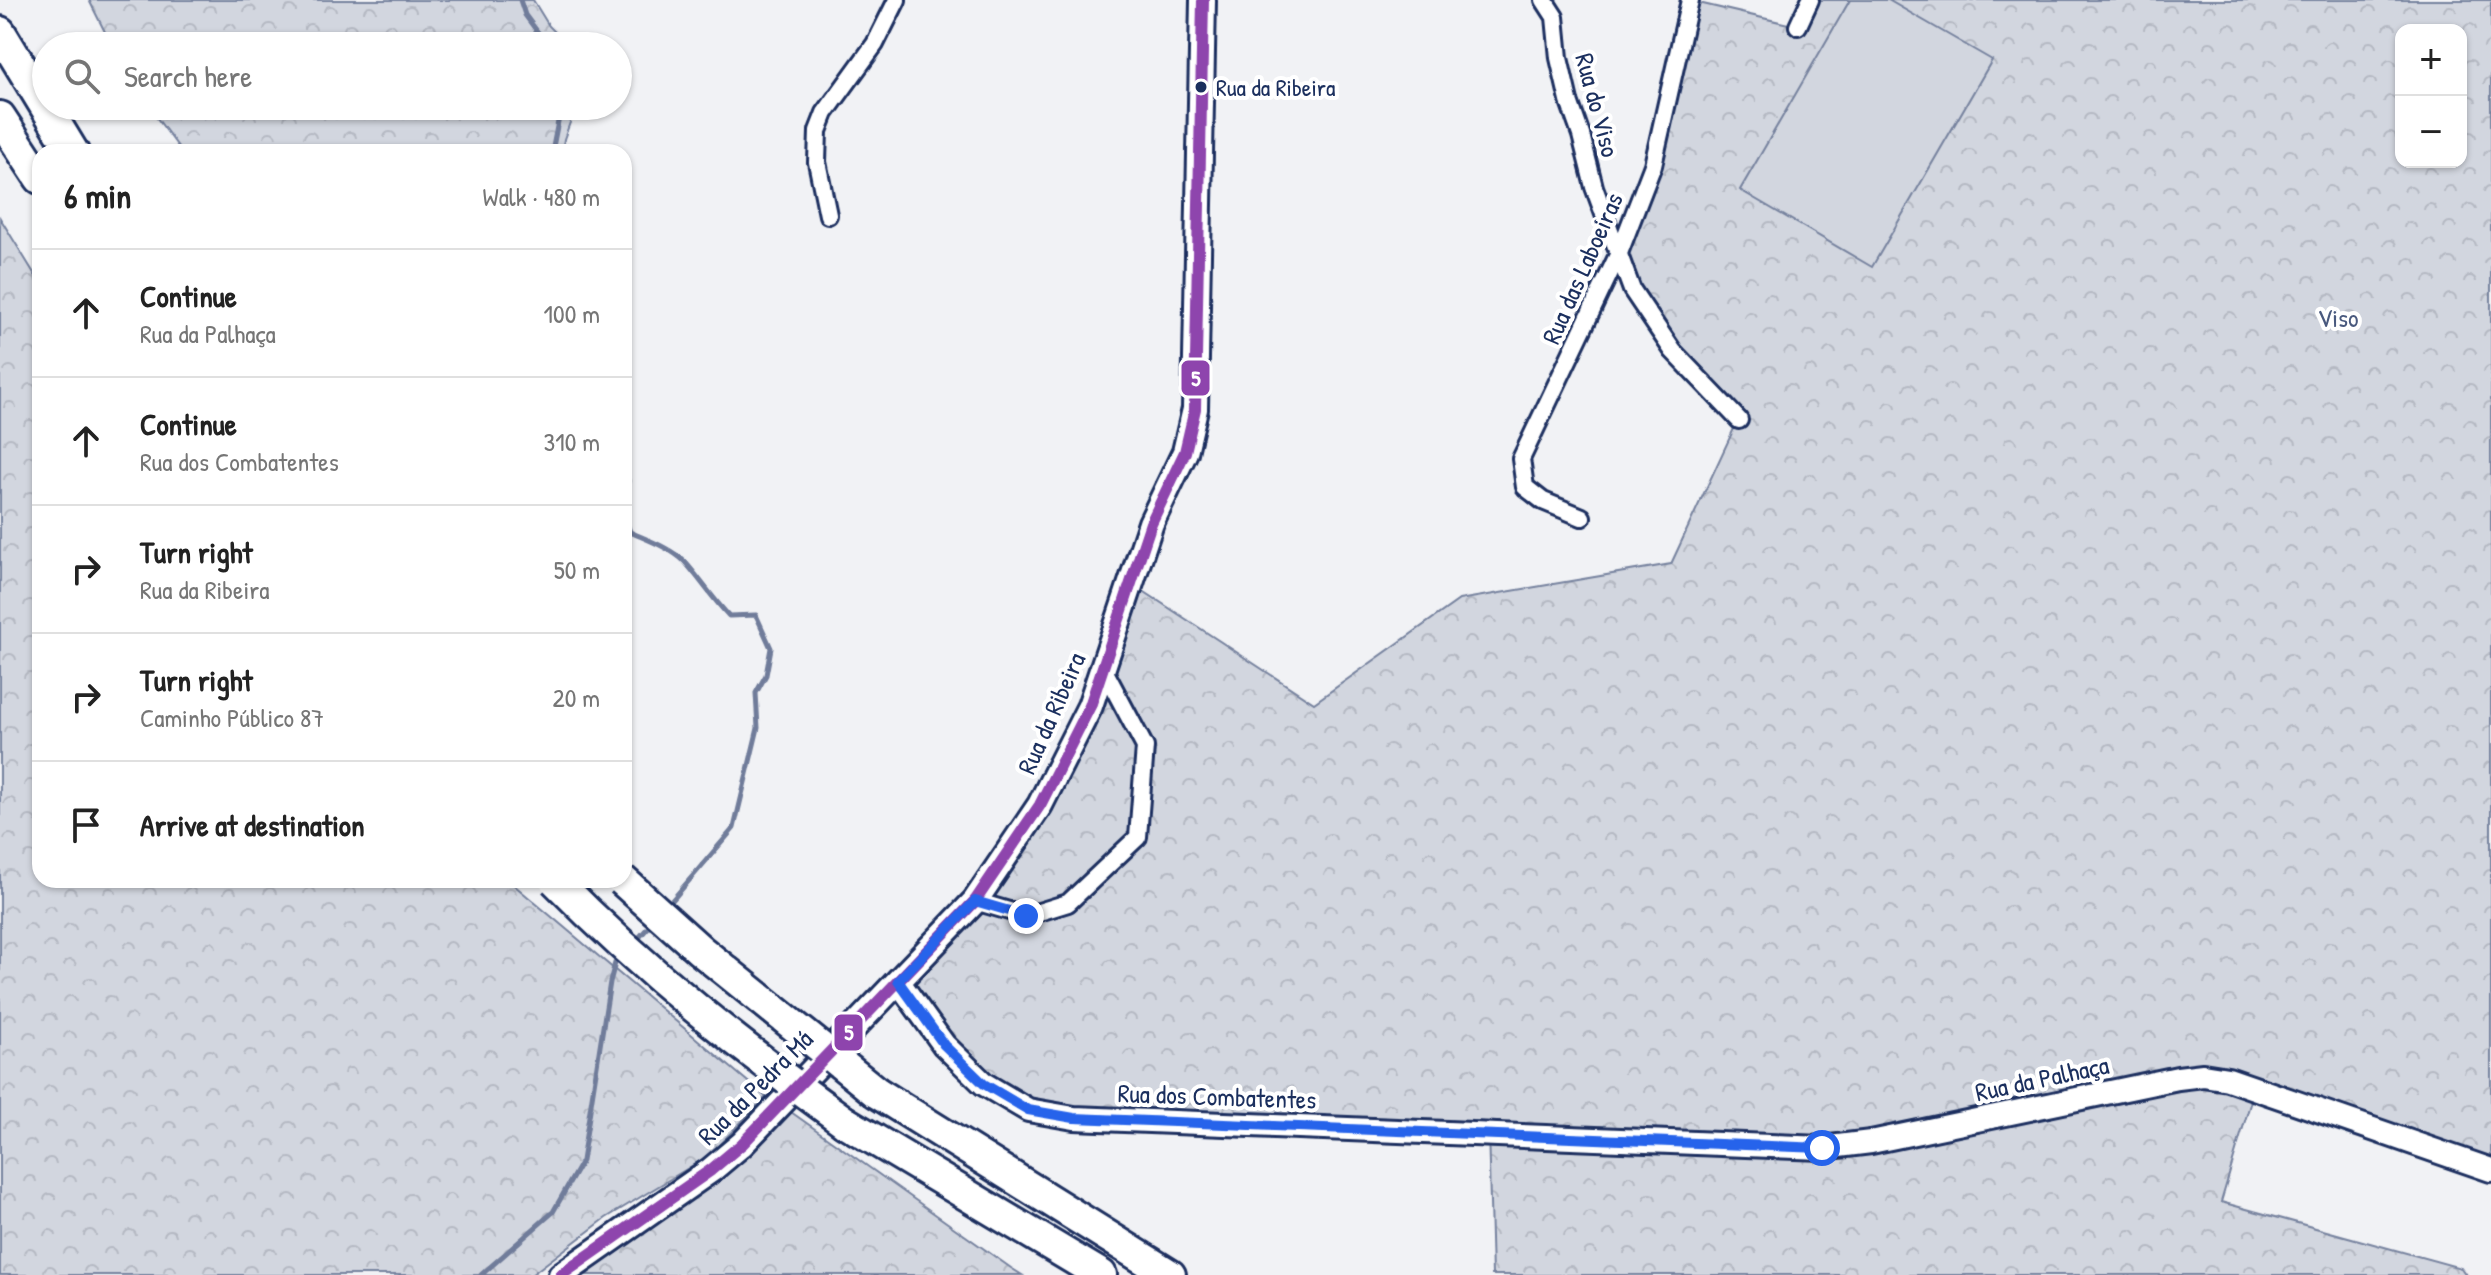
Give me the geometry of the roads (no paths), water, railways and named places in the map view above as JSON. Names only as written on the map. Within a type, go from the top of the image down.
[{"type":"highway","points":[[0,32],[32,85]]},
{"type":"highway","points":[[0,117],[32,166]]},
{"type":"highway","points":[[54,120],[68,144]]},
{"type":"highway","points":[[564,888],[679,996],[760,1061],[845,1122],[1101,1275]]},
{"type":"highway","points":[[631,888],[700,950],[876,1092],[1170,1275]]},
{"type":"main road","name":"Rua da Ribeira","points":[[898,981],[975,901],[1040,805],[1090,706],[1151,523],[1185,452],[1195,409],[1203,0]]},
{"type":"main road","name":"Rua da Pedra Má","points":[[561,1275],[728,1157],[898,981]]},
{"type":"street","points":[[828,215],[817,162],[818,131],[825,113],[842,87],[875,44],[897,0]]},
{"type":"street","name":"Rua do Viso","points":[[1544,0],[1555,17],[1559,58],[1594,187],[1632,290],[1673,351],[1739,420]]},
{"type":"street","name":"Rua das Laboeiras","points":[[1582,517],[1543,501],[1525,487],[1521,459],[1619,253],[1653,165],[1690,0]]},
{"type":"street","points":[[1798,26],[1810,0]]},
{"type":"street","points":[[975,901],[1026,916],[1068,903],[1138,837],[1145,747],[1103,668]]},
{"type":"street","name":"Rua dos Combatentes","points":[[898,981],[944,1045],[984,1084],[1028,1110],[1074,1118],[1590,1138]]},
{"type":"street","name":"Rua da Palhaça","points":[[1590,1138],[1822,1148],[1871,1142],[2203,1075],[2228,1079],[2491,1170]]},
{"type":"waterway","points":[[520,0],[525,15],[538,32]]},
{"type":"waterway","points":[[554,144],[558,120]]},
{"type":"waterway","points":[[632,533],[666,548],[685,562],[729,616],[756,615],[771,648],[766,675],[756,693],[758,728],[734,828],[668,905]]},
{"type":"waterway","points":[[636,941],[653,922]]},
{"type":"waterway","points":[[481,1275],[553,1212],[582,1161],[610,982],[615,963],[621,957]]},
{"type":"place","name":"Rua da Ribeira","points":[[1201,87]]},
{"type":"park label","name":"Viso","points":[[2338,317]]}]
